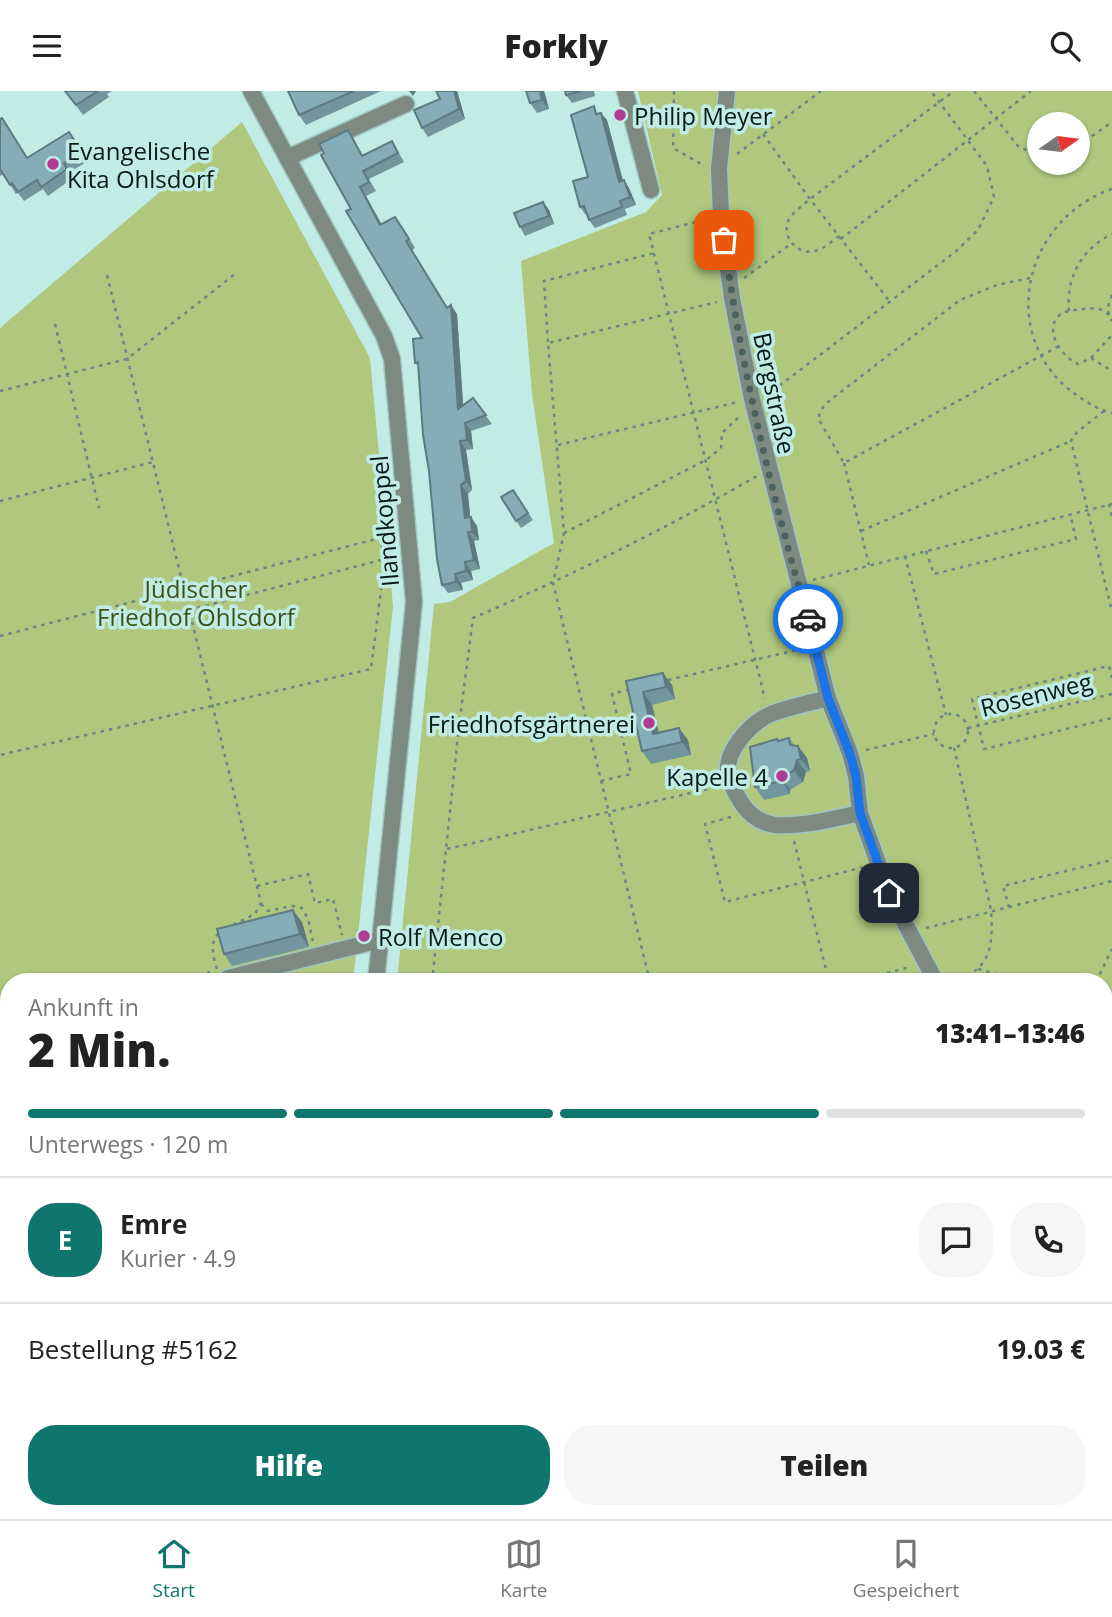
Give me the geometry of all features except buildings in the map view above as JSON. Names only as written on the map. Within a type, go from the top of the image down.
[{"type":"street","name":"Ilandkoppel","points":[[251,91],[384,336],[392,359],[414,602],[377,973]]},
{"type":"street","points":[[625,91],[651,190]]},
{"type":"street","name":"Bergstraße","points":[[727,91],[714,168],[732,293],[752,402],[828,698],[856,776],[860,813],[889,893],[931,973]]},
{"type":"street","points":[[287,158],[406,104]]},
{"type":"street","points":[[828,698],[769,715],[754,725],[736,745],[728,766],[731,784],[742,805],[750,813],[773,825],[805,824],[860,813]]},
{"type":"street","points":[[248,973],[380,940]]},
{"type":"path","points":[[674,91],[673,148],[714,168],[821,91]]},
{"type":"path","points":[[564,533],[706,460],[721,448],[722,433],[752,402],[890,302],[955,252],[978,230],[993,197],[987,166],[931,91]]},
{"type":"path","points":[[954,91],[810,199],[789,219],[787,228],[792,243],[800,249],[813,252],[840,237],[1031,91]]},
{"type":"path","points":[[974,91],[1018,146],[1027,150]]},
{"type":"path","points":[[1090,138],[1112,123]]},
{"type":"path","points":[[764,134],[810,199],[890,302]]},
{"type":"path","points":[[1112,189],[1095,195],[1072,209],[1053,229],[1039,253],[1030,278],[1028,305],[1032,331],[1042,355],[1058,379],[1079,398],[1112,413]]},
{"type":"path","points":[[721,216],[649,234],[769,715]]},
{"type":"path","points":[[1069,311],[1067,293],[1079,263],[1097,243],[1112,234]]},
{"type":"path","points":[[548,343],[670,314],[732,293],[792,243]]},
{"type":"path","points":[[648,973],[553,583],[564,533],[544,281],[654,253]]},
{"type":"path","points":[[0,391],[127,359],[236,274]]},
{"type":"path","points":[[107,275],[261,903],[268,911],[292,906],[302,908],[316,956]]},
{"type":"path","points":[[869,565],[844,463],[818,418],[824,405],[960,300],[997,285],[1030,278]]},
{"type":"path","points":[[1109,315],[1108,302],[1112,295]]},
{"type":"path","points":[[1112,321],[1103,309],[1096,307],[1069,311],[1056,320],[1054,331],[1065,357],[1078,364],[1091,358],[1112,335]]},
{"type":"path","points":[[55,324],[99,508]]},
{"type":"path","points":[[844,463],[1059,346]]},
{"type":"path","points":[[1091,358],[1112,371]]},
{"type":"path","points":[[558,446],[694,413],[752,402]]},
{"type":"path","points":[[860,531],[1071,441],[1077,432],[1104,411]]},
{"type":"path","points":[[1071,441],[1112,612]]},
{"type":"path","points":[[0,501],[153,462]]},
{"type":"path","points":[[433,973],[458,726],[473,618],[553,583],[715,500],[769,469]]},
{"type":"path","points":[[798,584],[1110,504],[1112,518]]},
{"type":"path","points":[[926,551],[934,574],[1076,539],[1070,514]]},
{"type":"path","points":[[0,636],[380,538],[385,559],[371,669],[0,755]]},
{"type":"path","points":[[905,556],[946,715]]},
{"type":"path","points":[[189,610],[385,559]]},
{"type":"path","points":[[664,681],[815,646]]},
{"type":"path","points":[[1112,678],[1109,666],[972,699],[984,748],[1112,717]]},
{"type":"path","points":[[601,781],[631,774],[612,694],[638,688]]},
{"type":"path","name":"Rosenweg","points":[[968,728],[1112,694]]},
{"type":"path","name":"Rosenweg","points":[[934,734],[938,720],[946,715],[957,715],[968,728],[967,739],[954,748]]},
{"type":"path","points":[[850,754],[934,734],[943,747],[954,748],[991,910],[993,934],[988,953],[978,969],[970,973]]},
{"type":"path","points":[[447,849],[731,784]]},
{"type":"path","points":[[750,813],[705,824],[725,902],[878,864]]},
{"type":"path","points":[[790,824],[827,973]]},
{"type":"path","points":[[1009,907],[1003,886],[1112,860]]},
{"type":"path","points":[[257,886],[307,874],[315,903],[333,898],[346,948]]},
{"type":"path","points":[[910,932],[1112,881]]},
{"type":"path","points":[[199,973],[218,973],[212,947],[216,936],[256,914],[261,903]]},
{"type":"path","points":[[1100,973],[1112,949]]},
{"type":"path","points":[[888,973],[926,963]]},
{"type":"path","points":[[978,969],[993,973]]},
{"type":"green space","points":[[638,91],[1112,91],[1112,973],[398,973],[434,604],[450,602],[554,543],[532,394],[521,261],[646,212],[662,195]]},
{"type":"green space","name":"Jüdischer Friedhof Ohlsdorf","points":[[242,122],[370,358],[393,606],[354,973],[0,973],[0,328]]},
{"type":"way so far","points":[[724,240],[732,298],[752,399],[808,619]]},
{"type":"place","name":"Philip Meyer","points":[[620,115]]},
{"type":"place","name":"Evangelische Kita Ohlsdorf","points":[[53,164]]},
{"type":"place","name":"Friedhofsgärtnerei","points":[[649,723]]},
{"type":"place","name":"Kapelle 4","points":[[782,776]]},
{"type":"place","name":"Rolf Menco","points":[[364,936]]},
{"type":"route","points":[[808,619],[828,698],[846,739],[856,776],[860,813],[889,893]]}]
